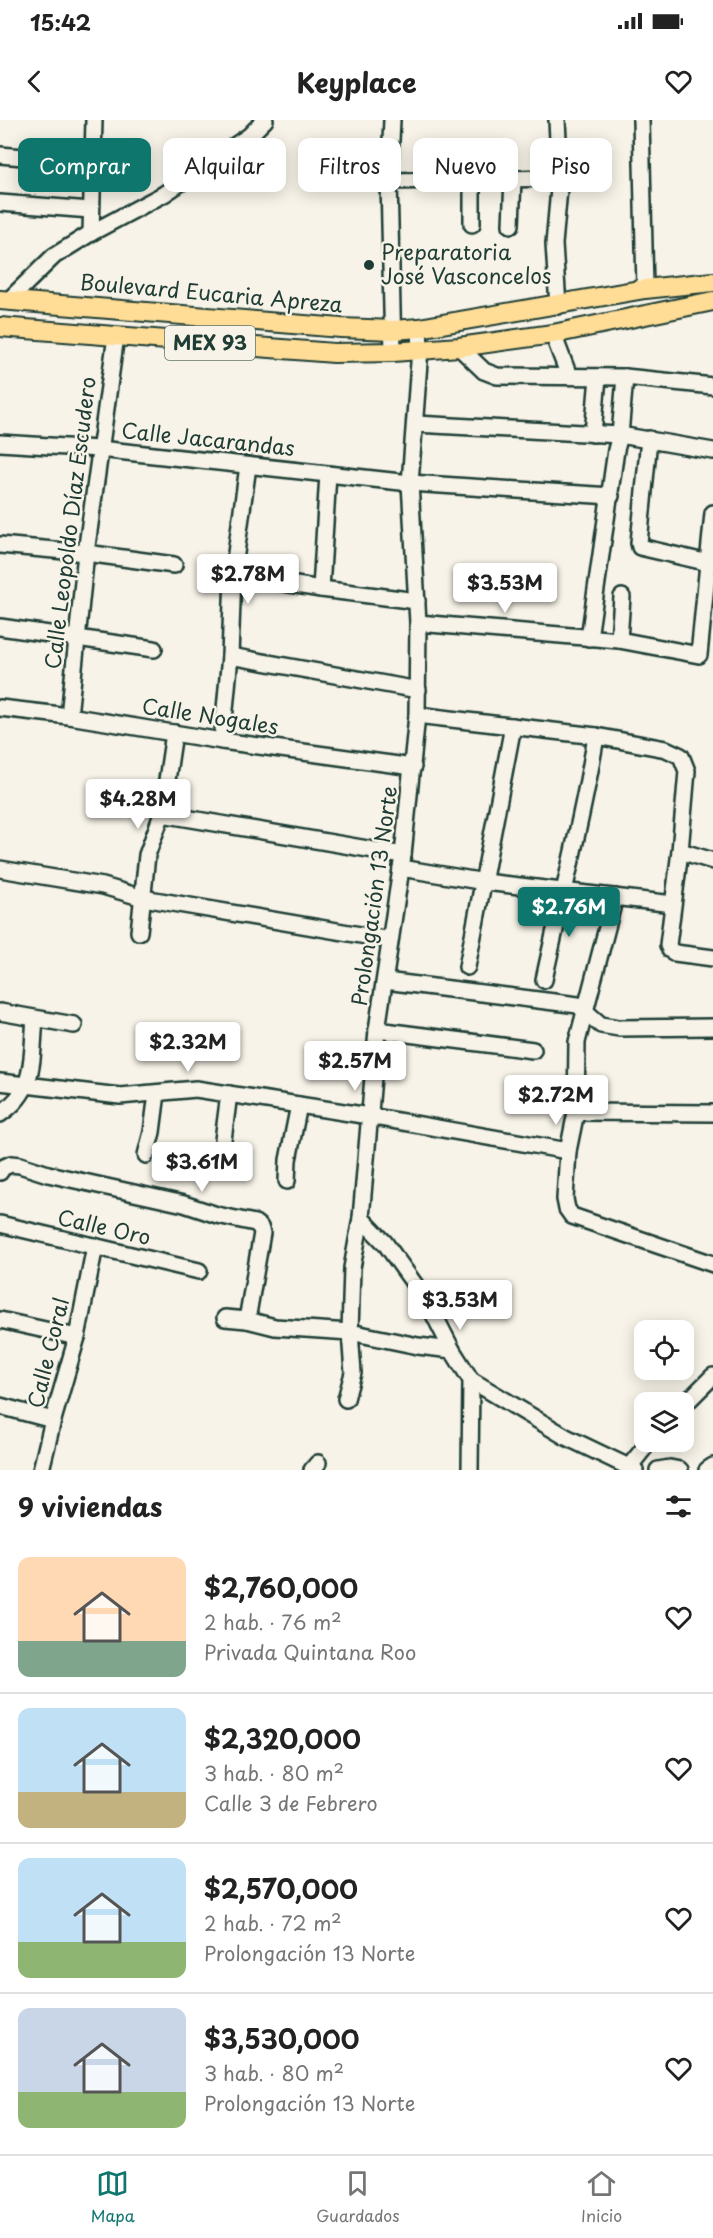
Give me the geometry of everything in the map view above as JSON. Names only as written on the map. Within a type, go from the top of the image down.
[{"type":"main road","name":"MEX 93","points":[[419,328],[558,306],[645,289],[713,282]]},
{"type":"main road","name":"Boulevard Eucaria Apreza","points":[[4,300],[329,327],[394,330],[419,328]]},
{"type":"main road","name":"MEX 93","points":[[0,327],[333,353],[393,352],[459,347],[553,334],[713,301]]},
{"type":"street","points":[[94,120],[94,138]]},
{"type":"street","points":[[4,300],[54,256],[91,233],[164,194],[249,136],[265,120]]},
{"type":"street","points":[[391,138],[392,120]]},
{"type":"street","points":[[558,120],[559,138]]},
{"type":"street","points":[[641,120],[645,289]]},
{"type":"street","points":[[0,155],[18,157]]},
{"type":"street","points":[[91,233],[92,192]]},
{"type":"street","points":[[389,192],[393,352]]},
{"type":"street","points":[[472,192],[472,224]]},
{"type":"street","points":[[511,225],[512,192]]},
{"type":"street","points":[[558,306],[555,244],[559,192]]},
{"type":"street","points":[[0,203],[92,210]]},
{"type":"street","name":"Prolongación 13 Norte","points":[[346,1399],[352,1373],[350,1332],[352,1268],[361,1218],[377,1030],[402,862],[417,715],[418,623],[410,483],[416,424],[419,328]]},
{"type":"street","points":[[553,334],[568,376]]},
{"type":"street","name":"Calle Leopoldo Díaz Escudero","points":[[69,716],[86,553],[116,336]]},
{"type":"street","points":[[459,347],[484,371],[497,376],[625,377],[713,386]]},
{"type":"street","points":[[593,434],[598,377]]},
{"type":"street","points":[[590,638],[615,450],[620,435],[625,377]]},
{"type":"street","points":[[416,424],[620,435],[713,452]]},
{"type":"street","points":[[649,439],[640,547],[709,563]]},
{"type":"street","name":"Calle Jacarandas","points":[[0,443],[99,449],[410,483],[610,495]]},
{"type":"street","points":[[222,741],[230,656],[233,575],[248,466]]},
{"type":"street","points":[[321,589],[328,474]]},
{"type":"street","points":[[418,623],[619,640],[699,655],[713,513]]},
{"type":"street","points":[[0,545],[86,553],[174,565]]},
{"type":"street","points":[[233,575],[417,601]]},
{"type":"street","points":[[619,640],[622,597]]},
{"type":"street","points":[[0,627],[154,649]]},
{"type":"street","points":[[230,656],[418,690]]},
{"type":"street","name":"Calle Nogales","points":[[0,708],[69,716],[222,741],[413,766]]},
{"type":"street","points":[[417,715],[596,736],[666,749],[681,756],[687,771],[668,945],[675,953],[713,958]]},
{"type":"street","points":[[467,967],[513,726]]},
{"type":"street","points":[[139,932],[147,855],[162,814],[174,733]]},
{"type":"street","points":[[544,980],[588,789],[596,736]]},
{"type":"street","points":[[162,814],[402,862],[485,882],[673,904]]},
{"type":"street","points":[[680,851],[713,861]]},
{"type":"street","points":[[0,869],[103,886],[143,898],[390,940]]},
{"type":"street","points":[[615,897],[577,1042],[576,1112],[568,1151],[565,1199],[567,1209],[572,1216],[579,1219],[713,1264]]},
{"type":"street","points":[[385,981],[578,1005],[601,1024],[619,1028],[713,1027]]},
{"type":"street","points":[[0,1012],[75,1025]]},
{"type":"street","points":[[0,1114],[14,1105],[26,1087],[30,1072],[35,1019]]},
{"type":"street","points":[[377,1030],[533,1050]]},
{"type":"street","points":[[0,1082],[26,1087],[120,1096],[196,1089],[369,1116],[568,1151]]},
{"type":"street","points":[[146,1155],[152,1132],[157,1093]]},
{"type":"street","points":[[223,1140],[229,1094]]},
{"type":"street","points":[[287,1181],[288,1160],[300,1105]]},
{"type":"street","points":[[576,1112],[713,1113]]},
{"type":"street","points":[[0,1172],[10,1164],[20,1165],[255,1223],[260,1227],[262,1233],[247,1320]]},
{"type":"street","points":[[361,1218],[385,1243],[428,1303],[452,1350],[471,1380],[566,1437],[632,1469],[643,1452]]},
{"type":"street","name":"Calle Oro","points":[[0,1224],[199,1271]]},
{"type":"street","name":"Calle Coral","points":[[42,1470],[53,1420],[77,1337],[95,1246]]},
{"type":"street","points":[[225,1318],[247,1320],[275,1327],[350,1332],[418,1346],[452,1350]]},
{"type":"street","points":[[0,1320],[77,1337]]},
{"type":"street","points":[[694,1395],[713,1376]]},
{"type":"street","points":[[470,1470],[471,1380]]},
{"type":"street","points":[[0,1406],[53,1420]]},
{"type":"street","points":[[707,1470],[713,1466]]},
{"type":"street","points":[[658,1470],[669,1468],[680,1470]]},
{"type":"place","name":"Preparatoria José Vasconcelos","points":[[369,265]]}]
